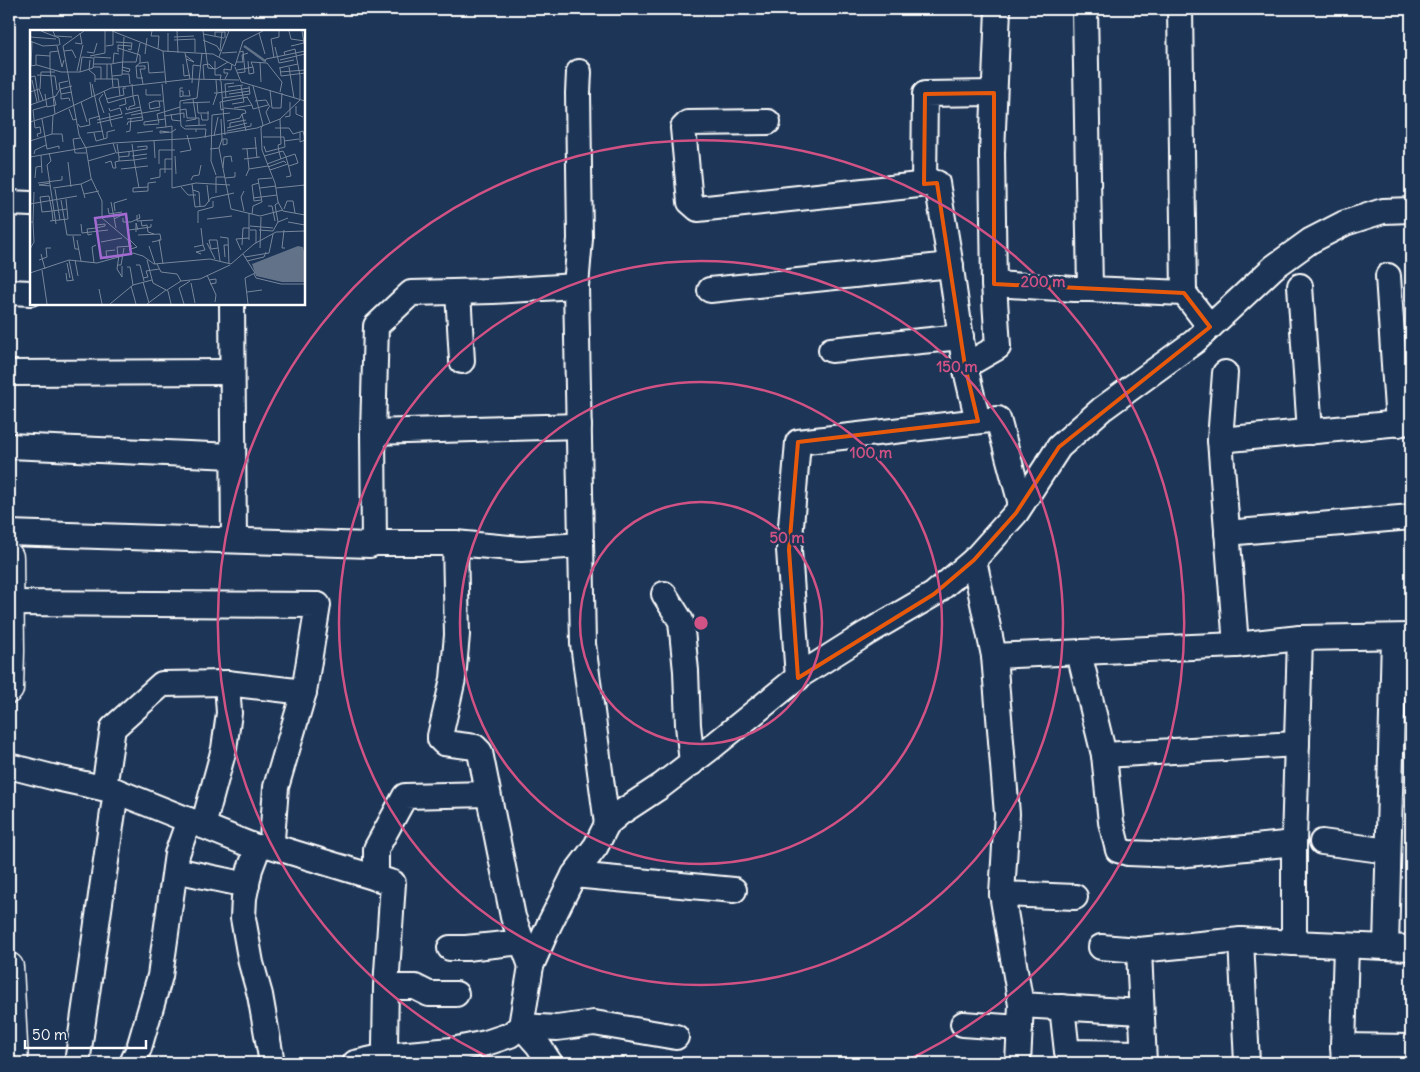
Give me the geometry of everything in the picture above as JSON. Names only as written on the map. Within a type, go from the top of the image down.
[{"type":"main road","points":[[9,557],[9,689]]},
{"type":"main road","points":[[9,967],[14,1063]]},
{"type":"street","points":[[965,366],[998,347],[994,284],[992,153],[998,9]]},
{"type":"street","points":[[1085,9],[1090,289]]},
{"type":"street","points":[[1180,9],[1184,293],[1210,327]]},
{"type":"street","points":[[579,72],[580,239],[576,286],[583,644],[608,824]]},
{"type":"street","points":[[924,184],[925,94],[994,93]]},
{"type":"street","points":[[768,122],[688,123],[683,128],[690,202],[692,206],[698,209],[937,183],[965,366],[978,422]]},
{"type":"street","points":[[9,204],[30,204]]},
{"type":"street","points":[[354,1063],[386,1056],[452,1050],[486,1043],[510,1035],[521,1026],[531,966],[574,875],[596,846],[608,824],[620,813],[661,786],[798,678],[867,633],[934,594],[974,560],[1016,513],[1059,447],[1102,409],[1194,342],[1274,267],[1310,241],[1345,223],[1383,211],[1411,210]]},
{"type":"street","points":[[710,290],[951,265]]},
{"type":"street","points":[[1220,440],[1405,423],[1388,276]]},
{"type":"street","points":[[994,284],[1184,293]]},
{"type":"street","points":[[374,543],[373,432],[376,326],[411,293],[576,286]]},
{"type":"street","points":[[1300,286],[1310,432]]},
{"type":"street","points":[[9,292],[30,293]]},
{"type":"street","points":[[458,292],[462,361]]},
{"type":"street","points":[[232,305],[234,540]]},
{"type":"street","points":[[831,350],[961,336]]},
{"type":"street","points":[[9,373],[232,372]]},
{"type":"street","points":[[1225,373],[1220,440],[1236,645]]},
{"type":"street","points":[[798,678],[789,550],[798,442],[998,420],[1021,504]]},
{"type":"street","points":[[373,432],[579,426]]},
{"type":"street","points":[[9,446],[233,456]]},
{"type":"street","points":[[1227,533],[1411,517]]},
{"type":"street","points":[[9,533],[370,545],[374,543],[455,543],[521,549],[581,544]]},
{"type":"street","points":[[455,543],[457,635],[453,679],[440,736],[444,743],[474,747],[480,752],[513,917],[531,966]]},
{"type":"street","points":[[974,560],[994,656],[1007,814],[1002,894],[1021,1005],[1018,1063]]},
{"type":"street","points":[[664,594],[681,621],[692,762]]},
{"type":"street","points":[[10,603],[318,605],[304,692],[276,787],[273,833],[270,843],[263,847],[250,869],[243,918],[251,963],[260,995],[272,1063]]},
{"type":"street","points":[[994,656],[1236,645],[1300,638],[1403,637],[1388,851],[1386,947]]},
{"type":"street","points":[[1294,943],[1294,843],[1300,638]]},
{"type":"street","points":[[1078,653],[1104,755],[1111,822],[1118,850],[1128,854],[1178,855],[1294,843]]},
{"type":"street","points":[[78,1063],[110,790],[113,728],[162,684],[227,683],[304,692]]},
{"type":"street","points":[[132,1063],[139,1048],[160,976],[178,854],[196,823],[224,749],[229,713],[227,683]]},
{"type":"street","points":[[1104,755],[1297,744]]},
{"type":"street","points":[[9,766],[110,790],[263,847],[393,883],[386,987],[386,1056]]},
{"type":"street","points":[[376,878],[376,849],[405,796],[488,794]]},
{"type":"street","points":[[1322,842],[1388,851]]},
{"type":"street","points":[[175,870],[247,885]]},
{"type":"street","points":[[574,875],[734,890]]},
{"type":"street","points":[[1002,894],[1075,897]]},
{"type":"street","points":[[1241,940],[1247,1063]]},
{"type":"street","points":[[1101,947],[1139,950],[1241,940],[1411,948]]},
{"type":"street","points":[[450,948],[523,942]]},
{"type":"street","points":[[1346,946],[1343,1055],[1411,1047]]},
{"type":"street","points":[[1062,1007],[1067,1052],[1143,1058],[1139,950]]},
{"type":"street","points":[[386,987],[415,987],[429,994],[456,994]]},
{"type":"street","points":[[1021,1005],[1141,1012]]},
{"type":"street","points":[[521,1026],[557,1028],[594,1023],[676,1037]]},
{"type":"street","points":[[963,1024],[1020,1028]]},
{"type":"street","points":[[521,1026],[538,1045],[546,1062]]},
{"type":"highlighted area","points":[[994,93],[994,284],[1184,293],[1210,327],[1059,447],[1016,513],[974,560],[934,594],[798,678],[789,550],[798,442],[978,421],[965,366],[937,183],[924,184],[925,94]]}]
